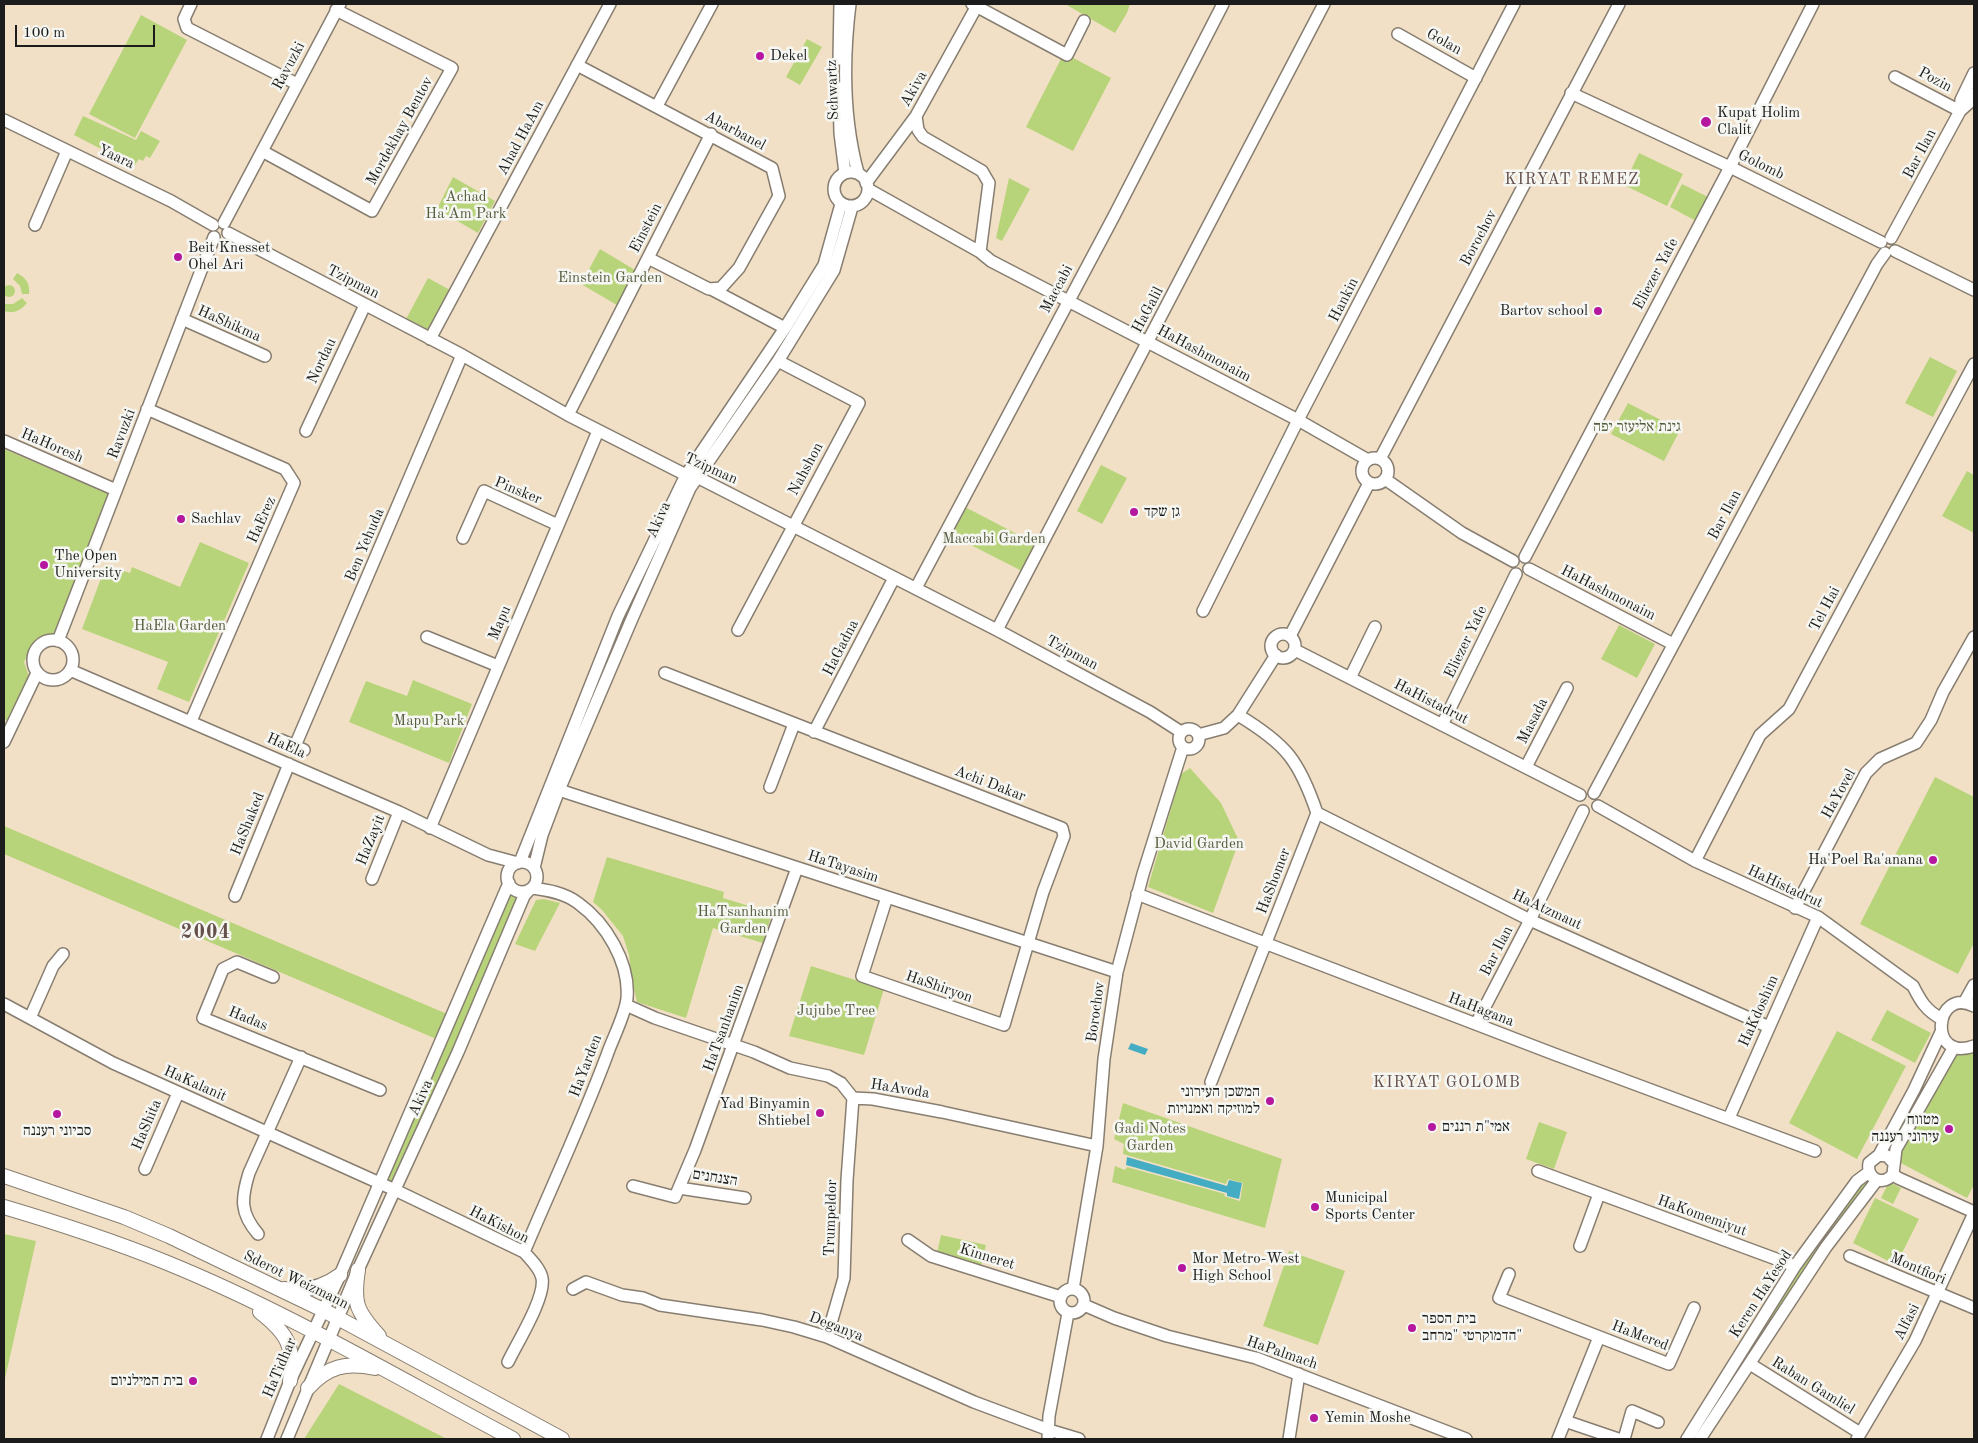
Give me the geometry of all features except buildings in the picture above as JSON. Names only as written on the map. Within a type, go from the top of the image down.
[{"type":"main road","name":"Sderot Weizmann","points":[[4,1176],[124,1217],[278,1288],[339,1318],[562,1439]]},
{"type":"main road","points":[[4,1206],[166,1262],[233,1292],[313,1331],[513,1439]]},
{"type":"main road","points":[[358,1270],[355,1293],[359,1311],[368,1324],[390,1347]]},
{"type":"main road","points":[[278,1288],[290,1290],[314,1288],[340,1274]]},
{"type":"main road","points":[[233,1292],[273,1322],[282,1332],[289,1344],[291,1356],[290,1381]]},
{"type":"main road","points":[[308,1388],[322,1374],[338,1367],[358,1366],[387,1371]]},
{"type":"street","points":[[191,4],[184,19],[187,28],[297,84]]},
{"type":"street","name":"Ahad HaAm","points":[[430,339],[610,4]]},
{"type":"street","points":[[657,106],[712,4]]},
{"type":"street","name":"Schwartz","points":[[840,4],[839,119],[845,173]]},
{"type":"street","name":"Schwartz","points":[[850,4],[844,78],[850,135],[858,174]]},
{"type":"street","name":"Maccabi","points":[[916,588],[1223,4]]},
{"type":"street","name":"HaGalil","points":[[997,630],[1324,4]]},
{"type":"street","name":"Hankin","points":[[1203,611],[1298,420],[1514,4]]},
{"type":"street","name":"Borochov","points":[[1380,459],[1619,4]]},
{"type":"street","name":"Eliezer Yafe","points":[[1525,558],[1730,167],[1813,4]]},
{"type":"street","points":[[976,5],[1067,55],[1084,21]]},
{"type":"street","name":"Akiva","points":[[867,186],[916,116],[976,5]]},
{"type":"street","name":"Ravuzki","points":[[58,640],[214,237],[211,233],[222,227],[338,7]]},
{"type":"street","name":"Mordekhay Bentov","points":[[262,151],[372,211],[452,68],[338,7]]},
{"type":"street","name":"Golan","points":[[1398,34],[1476,78]]},
{"type":"street","name":"Abarbanel","points":[[577,65],[711,134],[772,168],[779,196],[739,268],[720,288],[710,289]]},
{"type":"street","name":"Bar Ilan","points":[[1960,111],[1961,100],[1974,73]]},
{"type":"street","name":"Pozin","points":[[1896,76],[1960,111]]},
{"type":"street","name":"Golomb","points":[[1571,93],[1886,240]]},
{"type":"street","name":"Bar Ilan","points":[[1886,240],[1960,111],[1969,103],[1974,94]]},
{"type":"street","points":[[916,116],[918,130],[923,138],[982,171],[986,176],[989,189],[980,252]]},
{"type":"street","name":"Yaara","points":[[4,120],[222,227]]},
{"type":"street","name":"Einstein","points":[[568,415],[711,134]]},
{"type":"street","points":[[35,225],[67,151]]},
{"type":"street","points":[[845,173],[858,174],[867,186],[863,201],[846,205],[837,199],[834,187],[840,176],[845,173]]},
{"type":"street","name":"HaHashmonaim","points":[[867,186],[980,252],[990,261],[1148,341],[1298,420],[1368,460]]},
{"type":"street","name":"Akiva","points":[[339,1318],[358,1270],[458,1052],[514,920],[533,881],[542,835],[559,790],[690,488],[692,465],[786,328],[824,265],[846,205]]},
{"type":"street","name":"Akiva","points":[[519,863],[618,616],[692,476],[778,361],[834,270],[846,205]]},
{"type":"street","name":"Tzipman","points":[[222,227],[365,305],[462,355],[598,431],[793,525],[916,588],[1150,712],[1181,732]]},
{"type":"street","points":[[1886,240],[1896,245],[1890,252],[1974,290]]},
{"type":"street","name":"Bar Ilan","points":[[1594,793],[1872,272],[1890,252]]},
{"type":"street","points":[[648,258],[786,328]]},
{"type":"street","name":"Nordau","points":[[306,430],[365,305]]},
{"type":"street","name":"HaShikma","points":[[182,320],[264,356]]},
{"type":"street","name":"Ben Yehuda","points":[[281,740],[299,748],[462,355]]},
{"type":"street","name":"Nahshon","points":[[738,630],[859,403],[778,361]]},
{"type":"street","name":"Tel Hai","points":[[1695,861],[1760,735],[1788,709],[1974,364]]},
{"type":"street","name":"HaErez","points":[[147,410],[285,470],[294,483],[191,721]]},
{"type":"street","name":"Mapu","points":[[430,828],[598,431]]},
{"type":"street","name":"HaHoresh","points":[[4,441],[116,490]]},
{"type":"street","points":[[1372,458],[1380,459],[1388,470],[1385,479],[1378,484],[1369,483],[1365,480],[1362,472],[1364,463],[1372,458]]},
{"type":"street","points":[[1385,479],[1462,533],[1513,561]]},
{"type":"street","points":[[1290,636],[1369,483]]},
{"type":"street","name":"Pinsker","points":[[463,538],[484,491],[558,525]]},
{"type":"street","points":[[1520,556],[1525,558],[1529,564],[1529,569],[1522,574],[1516,574],[1512,569],[1513,561],[1520,556]]},
{"type":"street","name":"HaHashmonaim","points":[[1529,569],[1673,644]]},
{"type":"street","name":"Eliezer Yafe","points":[[1442,725],[1516,574]]},
{"type":"street","name":"HaGadna","points":[[814,732],[894,578]]},
{"type":"street","points":[[1350,678],[1375,627]]},
{"type":"street","points":[[1280,634],[1290,636],[1294,641],[1295,650],[1288,657],[1282,658],[1276,655],[1271,648],[1274,638],[1280,634]]},
{"type":"street","points":[[427,637],[498,666]]},
{"type":"street","name":"HaYovel","points":[[1795,908],[1866,773],[1880,759],[1916,743],[1931,720],[1943,692],[1974,637]]},
{"type":"street","points":[[58,640],[69,648],[72,655],[73,663],[70,670],[66,675],[54,680],[43,677],[37,673],[34,667],[34,652],[44,642],[58,640]]},
{"type":"street","name":"HaHistadrut","points":[[1295,650],[1580,795]]},
{"type":"street","points":[[1198,735],[1224,728],[1238,715],[1276,655]]},
{"type":"street","name":"HaEla","points":[[70,670],[399,812],[488,855],[519,863]]},
{"type":"street","points":[[4,742],[37,673]]},
{"type":"street","name":"Achi Dakar","points":[[665,673],[1062,828],[1064,836],[1028,943]]},
{"type":"street","name":"Masada","points":[[1526,767],[1566,688]]},
{"type":"street","points":[[1238,715],[1263,730],[1292,758],[1306,782],[1317,813]]},
{"type":"street","points":[[770,787],[794,724]]},
{"type":"street","points":[[1190,729],[1198,735],[1194,748],[1183,748],[1179,740],[1181,732],[1190,729]]},
{"type":"street","name":"Borochov","points":[[1073,1289],[1097,1146],[1104,1059],[1117,972],[1137,894],[1183,748]]},
{"type":"street","name":"HaShaked","points":[[235,896],[289,764]]},
{"type":"street","name":"HaTayasim","points":[[559,790],[1117,972]]},
{"type":"street","points":[[1587,791],[1594,793],[1598,798],[1598,806],[1590,812],[1583,811],[1578,802],[1580,795],[1587,791]]},
{"type":"street","name":"HaHistadrut","points":[[1598,806],[1695,861],[1818,917],[1913,986],[1921,1003],[1942,1018]]},
{"type":"street","name":"Bar Ilan","points":[[1476,1024],[1530,920],[1583,811]]},
{"type":"street","name":"HaZayit","points":[[372,879],[399,812]]},
{"type":"street","name":"HaAtzmaut","points":[[1317,813],[1530,920],[1769,1026]]},
{"type":"street","name":"HaShomer","points":[[1210,1082],[1317,813]]},
{"type":"street","name":"HaEla","points":[[488,855],[508,880]]},
{"type":"street","points":[[519,863],[527,863],[533,881],[520,891],[516,890],[508,880],[510,868],[519,863]]},
{"type":"street","name":"HaTsanhanim","points":[[679,1188],[696,1150],[797,868]]},
{"type":"street","name":"Akiva","points":[[323,1310],[508,880]]},
{"type":"street","name":"HaYarden","points":[[524,1252],[587,1108],[627,999],[621,960],[605,929],[564,891],[533,881]]},
{"type":"street","name":"HaHagana","points":[[1137,894],[1815,1151]]},
{"type":"street","name":"HaShiryon","points":[[887,897],[862,976],[1004,1025],[1028,943]]},
{"type":"street","name":"HaKdoshim","points":[[1729,1118],[1818,917]]},
{"type":"street","points":[[30,1018],[53,966],[63,954]]},
{"type":"street","name":"Hadas","points":[[273,977],[237,962],[223,970],[203,1018],[380,1090]]},
{"type":"street","points":[[1954,1047],[1896,1149],[1893,1162],[1895,1170],[1893,1174],[1887,1180],[1873,1176],[1872,1160],[1879,1155],[1914,1090],[1941,1032],[1942,1018],[1951,1006],[1969,1004],[1974,985]]},
{"type":"street","name":"HaKalanit","points":[[4,1004],[113,1062],[378,1183]]},
{"type":"street","name":"HaAvoda","points":[[626,1005],[655,1018],[734,1045],[790,1068],[828,1076],[841,1083],[853,1098],[873,1099],[942,1112],[1097,1146]]},
{"type":"street","points":[[1941,1032],[1944,1038],[1954,1047],[1974,1046]]},
{"type":"street","points":[[258,1234],[248,1222],[243,1204],[244,1188],[301,1057]]},
{"type":"street","name":"HaShita","points":[[145,1169],[178,1093]]},
{"type":"street","name":"Trumpeldor","points":[[827,1337],[844,1278],[847,1180],[853,1098]]},
{"type":"street","points":[[1879,1155],[1887,1156],[1893,1162]]},
{"type":"street","name":"HaKomemiyut","points":[[1538,1172],[1795,1266]]},
{"type":"street","points":[[1893,1174],[1974,1212]]},
{"type":"street","name":"Keren HaYesod","points":[[1687,1439],[1795,1266],[1857,1181],[1873,1176]]},
{"type":"street","name":"Keren HaYesod","points":[[1700,1439],[1873,1176]]},
{"type":"street","name":"HaKishon","points":[[378,1183],[524,1252],[537,1268],[542,1278],[541,1293],[508,1362]]},
{"type":"street","points":[[633,1186],[675,1197],[679,1188]]},
{"type":"street","name":"הצנחנים","points":[[679,1188],[745,1198]]},
{"type":"street","points":[[1580,1246],[1599,1194]]},
{"type":"street","name":"Alfasi","points":[[1858,1436],[1915,1341],[1974,1212]]},
{"type":"street","name":"Kinneret","points":[[908,1240],[931,1256],[1061,1297]]},
{"type":"street","name":"Montfiori","points":[[1850,1256],[1974,1308]]},
{"type":"street","name":"HaMered","points":[[1509,1274],[1499,1298],[1669,1364],[1694,1308]]},
{"type":"street","name":"Deganya","points":[[573,1289],[586,1282],[622,1295],[643,1298],[660,1306],[762,1320],[794,1327],[827,1337],[1048,1435],[1079,1439]]},
{"type":"street","points":[[1073,1289],[1081,1292],[1084,1305],[1079,1311],[1068,1312],[1061,1305],[1061,1297],[1066,1291],[1073,1289]]},
{"type":"street","name":"HaPalmach","points":[[1084,1305],[1114,1318],[1167,1336],[1256,1358],[1466,1439]]},
{"type":"street","name":"HaTidhar","points":[[268,1439],[290,1381],[323,1310]]},
{"type":"street","points":[[1048,1435],[1049,1416],[1068,1312]]},
{"type":"street","points":[[287,1439],[339,1318]]},
{"type":"street","name":"HaMered","points":[[1558,1439],[1599,1337]]},
{"type":"street","name":"Raban Gamliel","points":[[1750,1364],[1858,1436]]},
{"type":"street","points":[[1289,1439],[1299,1374]]},
{"type":"street","points":[[1624,1439],[1632,1411],[1658,1422]]},
{"type":"street","points":[[1565,1421],[1618,1439]]},
{"type":"green space","points":[[1065,4],[1130,4],[1115,33]]},
{"type":"green space","points":[[141,15],[187,40],[135,138],[89,114]]},
{"type":"green space","points":[[807,39],[822,47],[800,85],[786,77]]},
{"type":"green space","points":[[1064,53],[1111,78],[1073,151],[1026,127]]},
{"type":"green space","points":[[83,116],[136,140],[141,131],[160,141],[150,158],[146,156],[143,161],[139,159],[134,166],[74,135]]},
{"type":"green space","points":[[1639,153],[1683,174],[1667,206],[1624,185]]},
{"type":"green space","name":"Achad Ha'Am Park","points":[[453,177],[495,201],[478,233],[437,209]]},
{"type":"green space","points":[[1009,178],[1030,189],[1002,241],[996,238]]},
{"type":"green space","points":[[1682,184],[1708,197],[1696,221],[1670,207]]},
{"type":"green space","name":"Einstein Garden","points":[[600,249],[640,273],[622,308],[581,284]]},
{"type":"green space","points":[[17,273],[27,281],[29,294],[22,294],[20,286],[13,279]]},
{"type":"green space","points":[[428,278],[452,291],[429,333],[405,321]]},
{"type":"green space","points":[[11,285],[14,286],[14,296],[7,297],[4,296],[3,289],[4,286]]},
{"type":"green space","points":[[22,298],[27,303],[22,308],[14,312],[4,311],[5,304],[13,304]]},
{"type":"green space","points":[[1930,357],[1957,371],[1933,417],[1905,403]]},
{"type":"green space","name":"גינת אליעזר יפה","points":[[1628,403],[1680,430],[1664,461],[1611,434]]},
{"type":"green space","name":"The Open University","points":[[4,449],[109,494],[55,633],[36,644],[24,662],[29,676],[9,722],[4,719]]},
{"type":"green space","points":[[1101,465],[1127,478],[1102,524],[1077,511]]},
{"type":"green space","points":[[1967,471],[1974,475],[1974,533],[1942,516]]},
{"type":"green space","name":"Maccabi Garden","points":[[965,507],[1036,544],[1022,571],[951,535]]},
{"type":"green space","name":"HaEla Garden","points":[[200,542],[249,563],[189,702],[157,689],[168,662],[82,629],[106,565],[130,573],[132,567],[180,587]]},
{"type":"green space","points":[[1619,625],[1655,644],[1637,678],[1601,659]]},
{"type":"green space","name":"Mapu Park","points":[[413,680],[472,704],[449,763],[349,722],[366,681],[407,696]]},
{"type":"green space","name":"David Garden","points":[[1190,768],[1221,803],[1239,841],[1213,913],[1148,887],[1181,774]]},
{"type":"green space","name":"Ha'Poel Ra'anana","points":[[1935,777],[1974,797],[1974,943],[1958,974],[1860,924]]},
{"type":"green space","points":[[4,826],[452,1016],[441,1041],[4,854]]},
{"type":"green space","name":"HaTsanhanim Garden","points":[[607,857],[724,892],[723,898],[772,913],[763,943],[713,928],[686,1018],[637,1002],[629,955],[623,936],[593,902]]},
{"type":"green space","points":[[508,894],[521,899],[395,1185],[384,1181]]},
{"type":"green space","points":[[544,899],[560,903],[535,951],[515,944],[536,900]]},
{"type":"green space","name":"Jujube Tree","points":[[811,966],[884,989],[864,1055],[789,1036]]},
{"type":"green space","points":[[1887,1010],[1931,1033],[1915,1063],[1871,1040]]},
{"type":"green space","points":[[1837,1031],[1906,1066],[1857,1159],[1789,1123]]},
{"type":"green space","name":"מטווח עירוני רעננה","points":[[1974,1049],[1974,1185],[1967,1198],[1897,1161],[1898,1151],[1956,1051]]},
{"type":"green space","name":"Gadi Notes Garden","points":[[1123,1103],[1282,1159],[1265,1228],[1112,1182],[1115,1166],[1125,1170],[1127,1167],[1225,1194],[1224,1196],[1240,1201],[1243,1183],[1228,1179],[1226,1184],[1123,1154],[1124,1144],[1114,1139]]},
{"type":"green space","points":[[1539,1122],[1567,1132],[1554,1169],[1526,1159]]},
{"type":"green space","points":[[1864,1178],[1869,1184],[1698,1439],[1689,1439],[1796,1269]]},
{"type":"green space","points":[[1889,1182],[1901,1188],[1893,1204],[1881,1198]]},
{"type":"green space","points":[[1875,1198],[1919,1219],[1896,1265],[1853,1243]]},
{"type":"green space","points":[[4,1234],[36,1241],[4,1383]]},
{"type":"green space","points":[[941,1235],[986,1245],[981,1266],[937,1253]]},
{"type":"green space","points":[[1289,1251],[1345,1271],[1318,1345],[1263,1326]]},
{"type":"green space","points":[[339,1384],[447,1439],[304,1439]]},
{"type":"water","points":[[1131,1043],[1148,1049],[1145,1055],[1128,1049]]},
{"type":"water","points":[[1127,1157],[1227,1186],[1229,1180],[1242,1183],[1239,1199],[1227,1196],[1227,1193],[1126,1165]]},
{"type":"place","name":"Dekel","points":[[760,56]]},
{"type":"place","name":"Kupat Holim Clalit","points":[[1706,122]]},
{"type":"place","name":"Beit Knesset Ohel Ari","points":[[178,257]]},
{"type":"place","name":"Bartov school","points":[[1598,311]]},
{"type":"place","name":"גן שקד","points":[[1134,512]]},
{"type":"place","name":"Sachlav","points":[[181,519]]},
{"type":"place","name":"The Open University","points":[[44,565]]},
{"type":"place","name":"Ha'Poel Ra'anana","points":[[1933,860]]},
{"type":"place","name":"המשכן העירוני למוזיקה ואמנויות","points":[[1270,1101]]},
{"type":"place","name":"Yad Binyamin Shtiebel","points":[[820,1113]]},
{"type":"place","name":"סביוני רעננה","points":[[57,1114]]},
{"type":"place","name":"אמי\"ת רננים","points":[[1432,1127]]},
{"type":"place","name":"מטווח עירוני רעננה","points":[[1949,1129]]},
{"type":"place","name":"Municipal Sports Center","points":[[1315,1207]]},
{"type":"place","name":"Mor Metro-West High School","points":[[1182,1268]]},
{"type":"place","name":"בית הספר הדמוקרטי \"מרחב\"","points":[[1412,1328]]},
{"type":"place","name":"בית המילניום","points":[[193,1381]]},
{"type":"place","name":"Yemin Moshe","points":[[1314,1418]]},
{"type":"district","name":"KIRYAT REMEZ","points":[[1572,180]]},
{"type":"district","name":"2004","points":[[206,933]]},
{"type":"district","name":"KIRYAT GOLOMB","points":[[1447,1083]]}]
